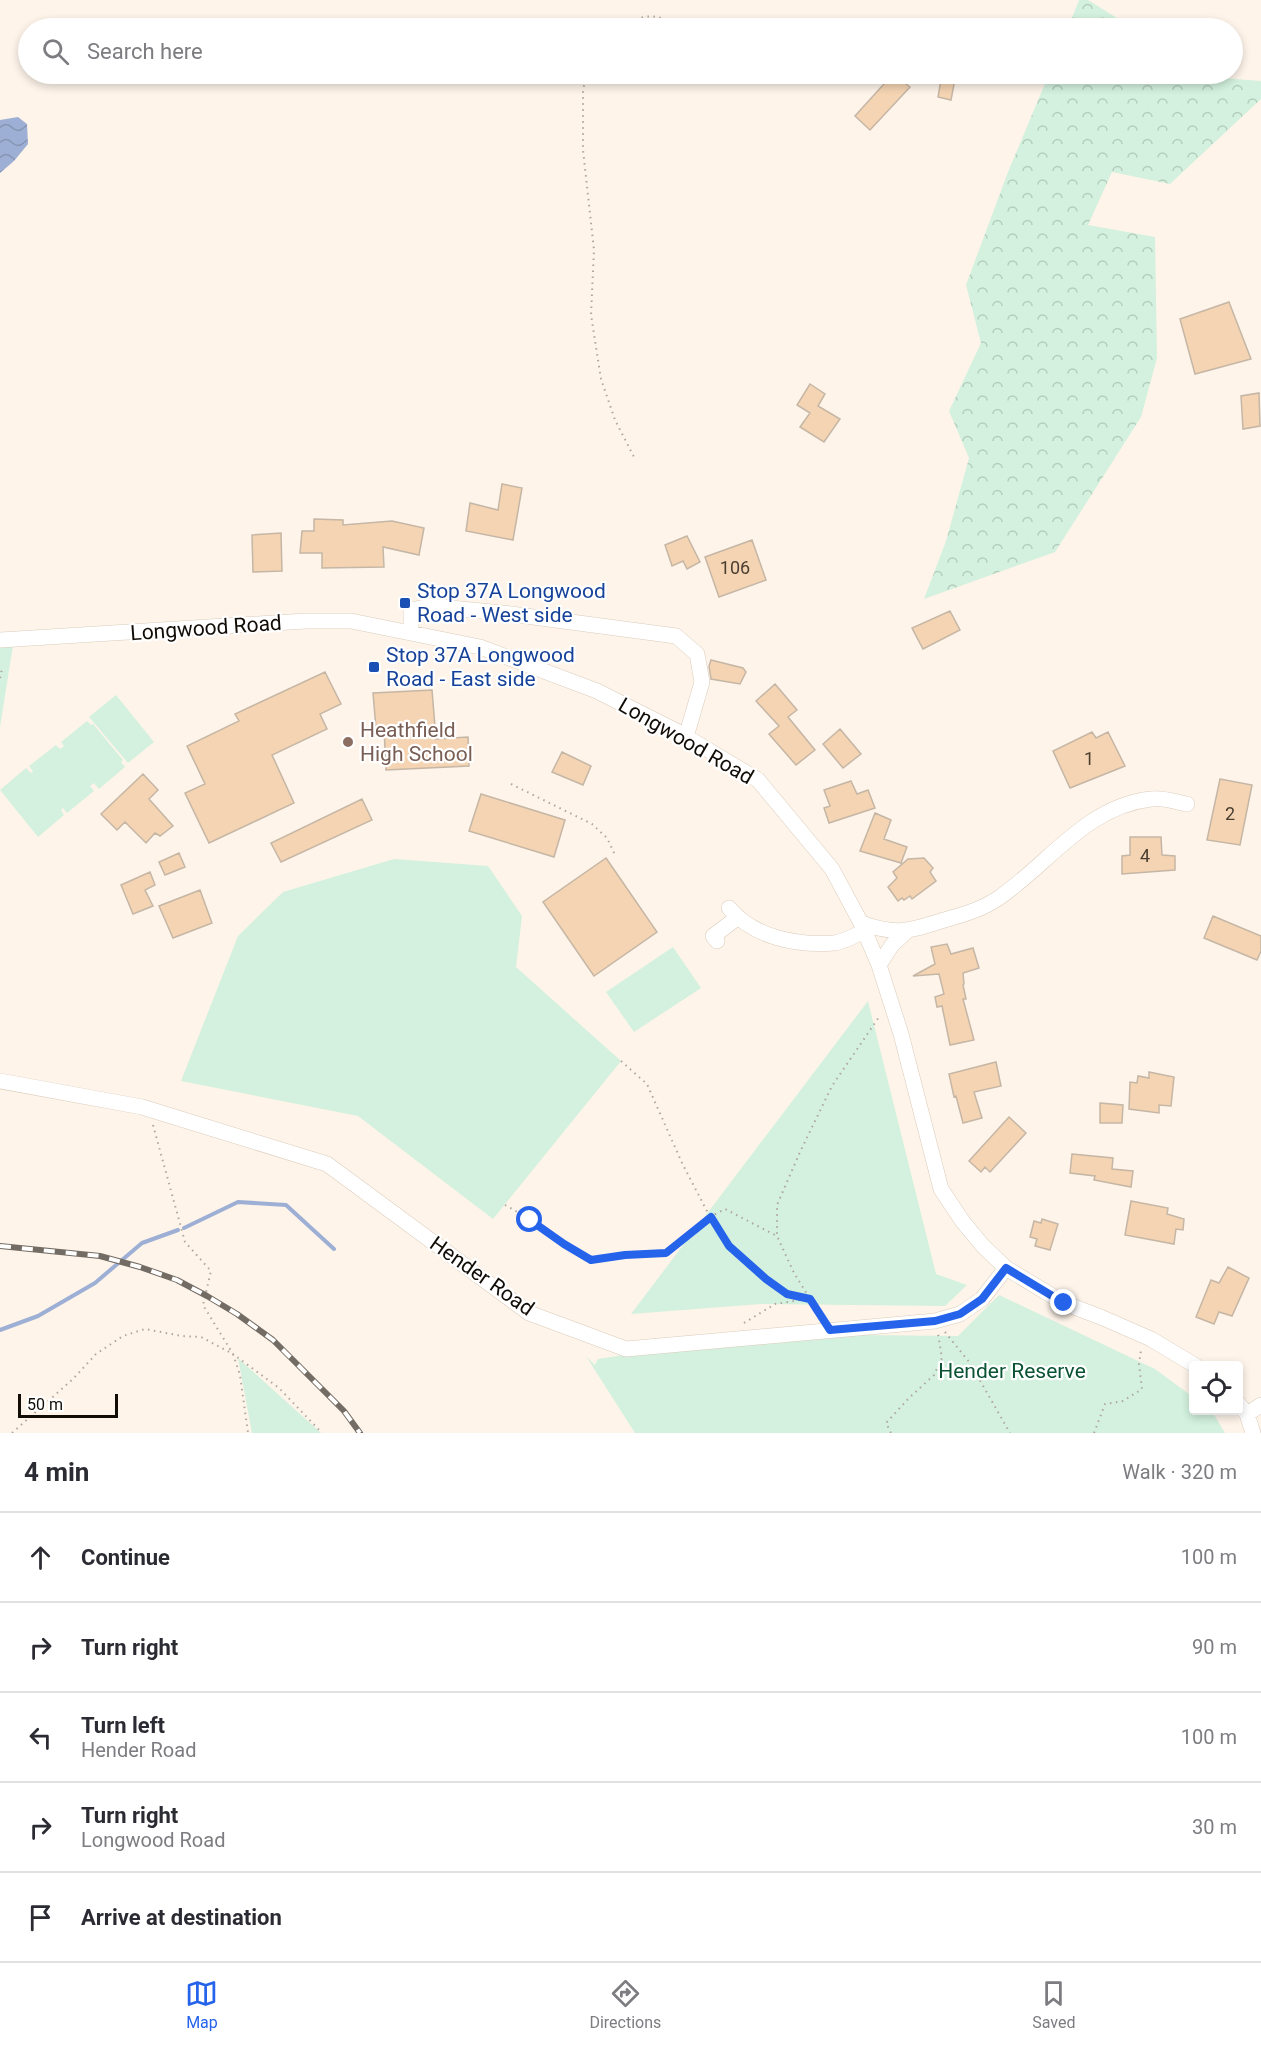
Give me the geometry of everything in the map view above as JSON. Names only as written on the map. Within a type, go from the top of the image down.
[{"type":"street","points":[[411,632],[411,610],[430,606],[522,615],[676,636],[698,654],[702,682],[686,737]]},
{"type":"street","name":"Longwood Road","points":[[0,640],[306,621],[351,621],[411,632],[480,646],[597,691],[686,737],[758,780],[832,869],[863,927],[879,965],[901,1034],[941,1189],[963,1222],[1006,1268],[1064,1303],[1151,1339],[1189,1361]]},
{"type":"street","points":[[717,941],[713,936],[733,913],[747,926],[789,941],[836,943],[863,927],[885,931],[907,931],[971,913],[999,898],[1088,823],[1124,805],[1153,798],[1187,804]]},
{"type":"street","points":[[879,965],[892,945],[907,931]]},
{"type":"street","name":"Hender Road","points":[[0,1081],[142,1107],[327,1164],[529,1313],[626,1348],[935,1321],[960,1314],[982,1299],[1006,1268]]},
{"type":"street","points":[[1253,1433],[1243,1408],[1261,1405]]},
{"type":"path","points":[[642,18],[648,15],[662,18]]},
{"type":"path","points":[[585,84],[583,150],[594,250],[591,315],[601,379],[615,420],[635,459]]},
{"type":"path","points":[[0,678],[2,669]]},
{"type":"path","points":[[511,784],[592,824],[607,838],[616,857]]},
{"type":"path","points":[[830,1330],[794,1273],[777,1236],[777,1205],[832,1086],[891,1001]]},
{"type":"path","points":[[621,1060],[647,1084],[682,1163],[729,1246],[766,1279],[787,1294],[810,1299]]},
{"type":"path","points":[[142,1107],[153,1125],[185,1242],[211,1271],[203,1305],[233,1354],[240,1375],[248,1433]]},
{"type":"path","points":[[504,1204],[591,1260],[625,1255],[666,1253],[711,1217],[725,1209],[777,1236]]},
{"type":"path","points":[[726,1340],[748,1320],[775,1304],[810,1299]]},
{"type":"path","points":[[891,1433],[886,1423],[934,1375],[942,1358],[935,1321]]},
{"type":"path","points":[[935,1321],[970,1363],[1010,1433]]},
{"type":"path","points":[[12,1433],[73,1379],[96,1354],[123,1336],[145,1329],[182,1336],[201,1336],[233,1354],[279,1388],[322,1433]]},
{"type":"path","points":[[1094,1433],[1106,1404],[1123,1401],[1142,1389],[1140,1351],[1151,1339]]},
{"type":"green space","points":[[1079,0],[1088,0],[1117,18],[1072,18]]},
{"type":"green space","points":[[1243,80],[1261,81],[1261,99],[1170,184],[1112,172],[1088,225],[1155,237],[1157,358],[1141,417],[1055,552],[924,599],[946,541],[969,458],[949,411],[981,343],[966,285],[1008,172],[1045,84],[1243,84]]},
{"type":"green space","points":[[14,639],[0,727],[0,640]]},
{"type":"green space","points":[[116,695],[154,742],[128,763],[89,717]]},
{"type":"green space","points":[[87,721],[93,724],[123,760],[121,762],[125,767],[99,789],[94,783],[90,786],[94,791],[67,813],[63,808],[61,810],[64,815],[38,837],[0,790],[26,768],[31,773],[33,771],[29,766],[56,745],[60,749],[64,746],[61,742]]},
{"type":"green space","points":[[394,859],[488,866],[522,916],[516,967],[621,1061],[493,1219],[358,1116],[181,1081],[238,936],[283,892]]},
{"type":"green space","points":[[673,947],[701,988],[634,1032],[606,992]]},
{"type":"green space","name":"Hender Reserve","points":[[868,1001],[936,1274],[967,1285],[945,1306],[761,1304],[631,1314]]},
{"type":"green space","name":"Hender Reserve","points":[[999,1295],[1155,1369],[1189,1394],[1189,1415],[1214,1415],[1225,1433],[635,1433],[586,1356],[595,1365],[598,1359],[762,1334],[958,1336]]},
{"type":"green space","points":[[238,1358],[320,1432],[321,1433],[252,1433]]},
{"type":"water","points":[[18,117],[27,124],[28,144],[0,173],[0,120]]},
{"type":"building","points":[[884,84],[906,84],[910,87],[870,130],[855,116]]},
{"type":"building","points":[[940,84],[954,84],[951,100],[938,97]]},
{"type":"building","points":[[1229,302],[1251,359],[1195,374],[1180,319]]},
{"type":"building","points":[[810,384],[825,394],[818,406],[840,419],[824,442],[800,427],[810,413],[797,405]]},
{"type":"building","points":[[1259,393],[1260,426],[1243,429],[1241,396]]},
{"type":"building","points":[[502,484],[522,488],[513,540],[466,531],[470,503],[498,510]]},
{"type":"building","points":[[314,519],[343,520],[343,525],[392,521],[424,528],[419,555],[383,547],[384,567],[322,568],[322,553],[300,553],[302,531],[314,531]]},
{"type":"building","points":[[281,533],[282,571],[253,572],[252,535]]},
{"type":"building","points":[[687,536],[700,562],[687,569],[683,561],[672,566],[665,545]]},
{"type":"building","points":[[752,540],[766,580],[719,597],[705,557]]},
{"type":"building","points":[[950,611],[960,630],[923,649],[912,628]]},
{"type":"building","points":[[711,660],[743,668],[746,672],[740,684],[711,679],[709,666]]},
{"type":"building","points":[[325,672],[341,704],[320,714],[327,729],[272,755],[294,803],[209,843],[185,793],[205,784],[187,746],[239,721],[235,714]]},
{"type":"building","points":[[775,684],[797,710],[788,717],[815,750],[796,765],[769,734],[779,726],[756,701]]},
{"type":"building","points":[[432,690],[436,739],[468,737],[469,766],[386,770],[384,728],[376,728],[373,693]]},
{"type":"building","points":[[840,729],[861,754],[843,768],[823,744]]},
{"type":"building","points":[[1092,732],[1096,738],[1108,732],[1125,766],[1070,788],[1053,751]]},
{"type":"building","points":[[562,752],[591,766],[583,785],[552,772]]},
{"type":"building","points":[[143,774],[158,790],[149,799],[173,826],[160,836],[155,833],[146,843],[125,822],[117,830],[101,814]]},
{"type":"building","points":[[1220,779],[1252,785],[1240,845],[1207,840]]},
{"type":"building","points":[[851,781],[857,794],[868,790],[875,808],[829,823],[824,808],[830,806],[824,790]]},
{"type":"building","points":[[481,794],[565,820],[554,857],[469,831]]},
{"type":"building","points":[[362,799],[372,820],[281,862],[271,843]]},
{"type":"building","points":[[875,813],[891,820],[884,839],[907,847],[901,863],[860,851]]},
{"type":"building","points":[[1130,837],[1161,837],[1162,855],[1175,856],[1175,870],[1122,874],[1122,856],[1130,855]]},
{"type":"building","points":[[179,853],[185,867],[165,875],[159,862]]},
{"type":"building","points":[[606,858],[657,932],[594,976],[543,902]]},
{"type":"building","points":[[924,858],[933,868],[930,872],[936,881],[912,899],[910,896],[898,901],[888,887],[897,878],[893,872],[908,859]]},
{"type":"building","points":[[150,872],[155,885],[145,890],[153,906],[133,914],[121,885]]},
{"type":"building","points":[[200,890],[212,923],[173,938],[159,906]]},
{"type":"building","points":[[1213,916],[1261,936],[1261,951],[1257,960],[1204,938]]},
{"type":"building","points":[[947,944],[951,954],[973,948],[979,968],[963,973],[966,999],[963,999],[974,1040],[950,1045],[942,1006],[937,1007],[935,997],[944,994],[939,974],[913,976],[935,964],[931,947]]},
{"type":"building","points":[[996,1062],[1001,1086],[974,1092],[982,1118],[963,1123],[949,1074]]},
{"type":"building","points":[[1149,1072],[1174,1077],[1171,1106],[1159,1105],[1159,1113],[1129,1109],[1130,1082],[1137,1083],[1138,1076],[1149,1078]]},
{"type":"building","points":[[1100,1103],[1123,1105],[1122,1123],[1100,1123]]},
{"type":"building","points":[[1009,1117],[1026,1133],[990,1172],[985,1167],[981,1172],[969,1161]]},
{"type":"building","points":[[1072,1154],[1113,1158],[1112,1169],[1133,1171],[1131,1187],[1094,1180],[1095,1176],[1070,1173]]},
{"type":"building","points":[[1131,1201],[1168,1208],[1167,1214],[1184,1219],[1183,1230],[1176,1229],[1174,1244],[1125,1235]]},
{"type":"building","points":[[1042,1219],[1058,1224],[1050,1250],[1035,1246],[1037,1239],[1030,1237],[1034,1221],[1041,1223]]},
{"type":"building","points":[[1228,1267],[1249,1278],[1232,1316],[1219,1312],[1214,1324],[1196,1317],[1211,1280],[1219,1283]]},
{"type":"waterway","points":[[184,1228],[238,1202],[286,1205],[334,1249]]},
{"type":"waterway","points":[[0,1330],[38,1316],[95,1283],[142,1243],[178,1230]]},
{"type":"railway","points":[[0,1246],[100,1256],[177,1280],[237,1314],[273,1340],[344,1411],[360,1433]]},
{"type":"place","name":"Stop 37A Longwood Road - West side","points":[[405,603]]},
{"type":"place","name":"Stop 37A Longwood Road - East side","points":[[374,667]]},
{"type":"place","name":"Heathfield High School","points":[[348,742]]},
{"type":"route","points":[[530,1220],[591,1260],[625,1255],[666,1253],[711,1217],[729,1246],[766,1279],[787,1294],[810,1299],[830,1330],[935,1321],[960,1314],[982,1299],[1006,1268],[1064,1303]]}]
